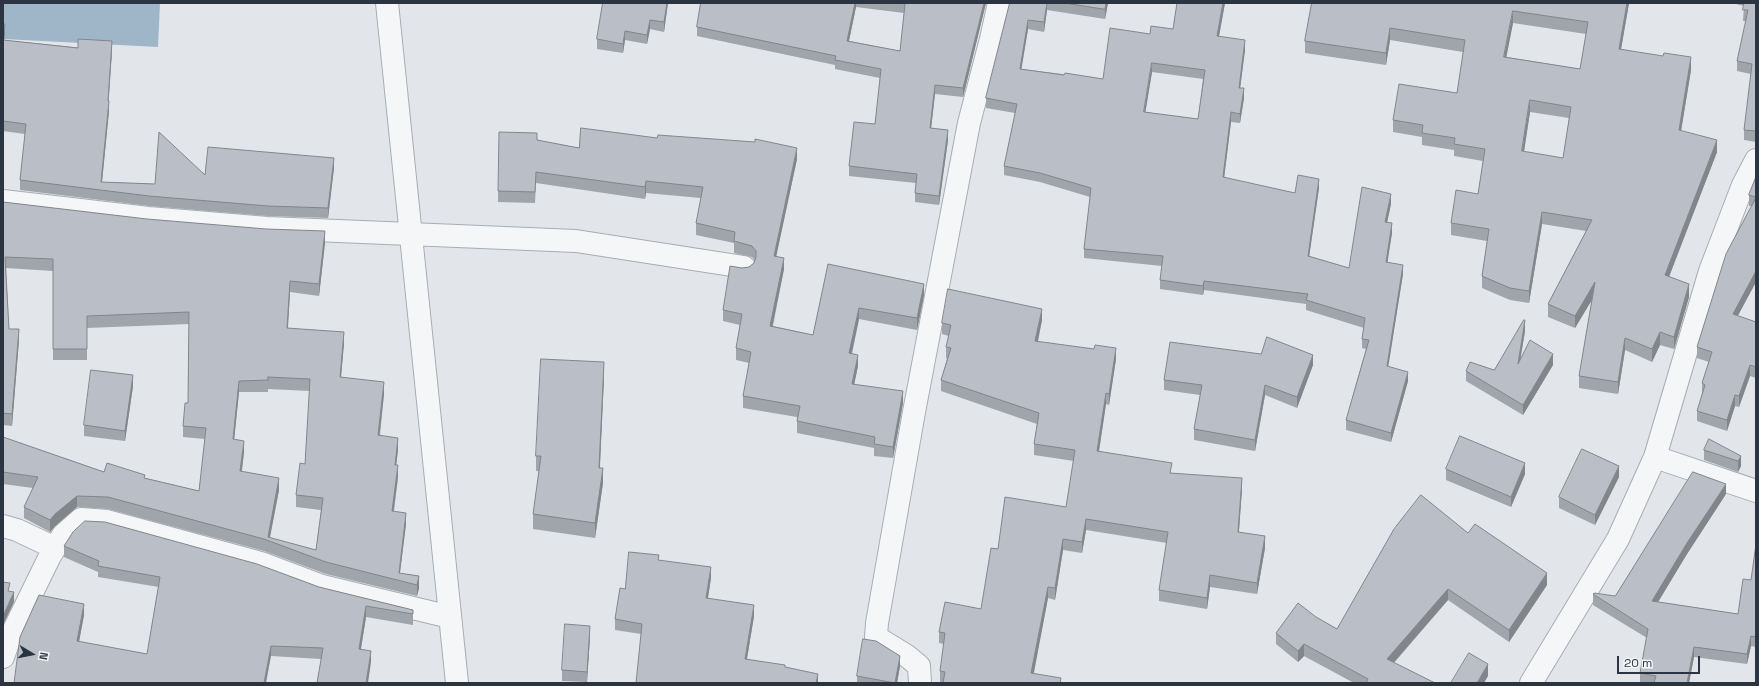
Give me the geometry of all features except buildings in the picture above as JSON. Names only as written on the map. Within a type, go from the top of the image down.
[{"type":"street","points":[[387,3],[457,683]]},
{"type":"street","points":[[920,683],[919,666],[907,656],[876,637],[877,623],[916,404],[969,123],[999,3]]},
{"type":"street","points":[[1530,683],[1618,539],[1655,456],[1710,271],[1743,185],[1756,160]]},
{"type":"street","points":[[3,201],[148,218],[267,228],[576,241],[744,267]]},
{"type":"street","points":[[1655,456],[1756,491]]},
{"type":"street","points":[[3,657],[9,640],[55,548],[63,535],[82,518],[107,521],[261,563],[322,586],[450,617]]},
{"type":"street","points":[[3,526],[17,530],[55,548]]},
{"type":"water","points":[[3,3],[160,3],[158,47],[3,39]]}]
